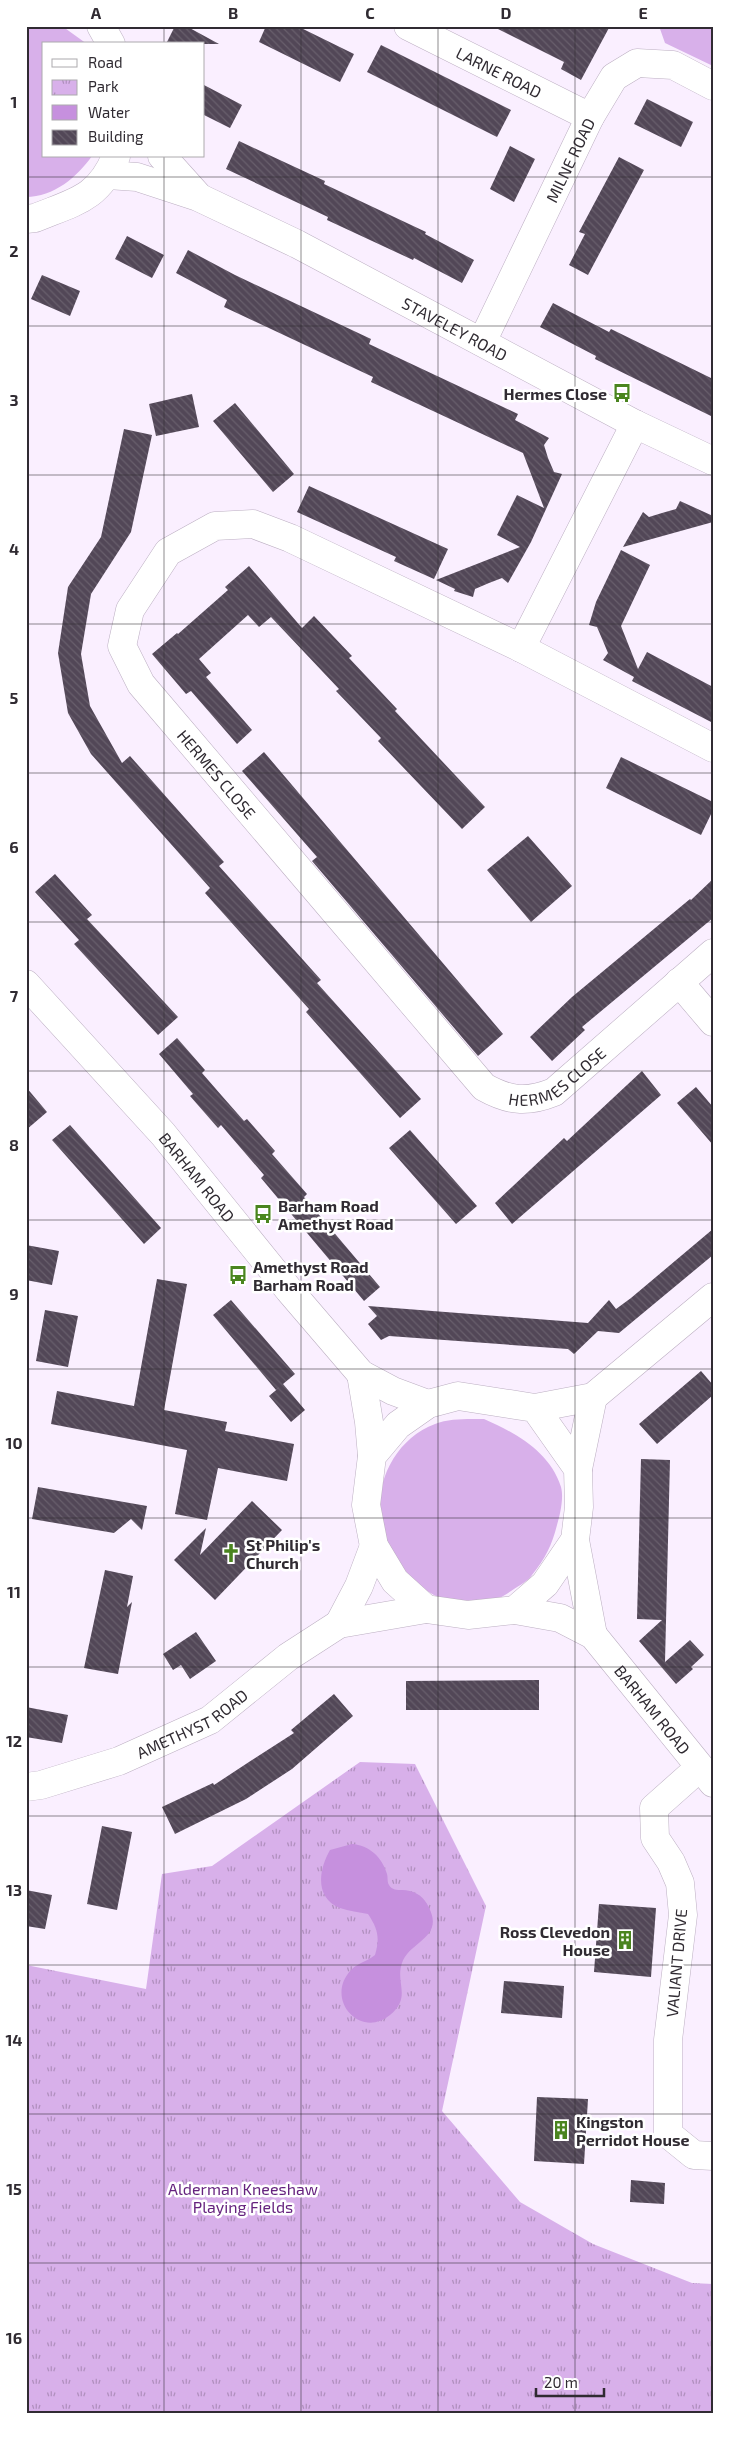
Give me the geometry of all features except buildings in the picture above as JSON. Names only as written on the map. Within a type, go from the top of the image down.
[{"type":"street","points":[[101,26],[110,42]]},
{"type":"street","name":"LARNE ROAD","points":[[408,26],[590,117]]},
{"type":"street","name":"MILNE ROAD","points":[[482,342],[590,117],[614,77],[637,63],[673,65],[713,86]]},
{"type":"street","name":"STAVELEY ROAD","points":[[164,158],[198,197]]},
{"type":"street","points":[[26,219],[35,218],[88,196],[112,166]]},
{"type":"street","name":"STAVELEY ROAD","points":[[112,166],[137,177],[198,197],[297,244],[635,424],[713,460]]},
{"type":"street","points":[[521,648],[635,424]]},
{"type":"street","name":"HERMES CLOSE","points":[[713,748],[521,648],[290,538],[253,524],[215,526],[168,552],[130,610],[122,646],[141,684],[484,1087],[502,1097],[521,1100],[539,1098],[554,1092],[713,953]]},
{"type":"street","points":[[679,982],[713,1022]]},
{"type":"street","name":"BARHAM ROAD","points":[[26,984],[163,1134],[289,1290],[361,1374],[393,1391],[428,1404]]},
{"type":"street","points":[[372,1456],[398,1425],[428,1404],[458,1396],[535,1408],[593,1397],[713,1297]]},
{"type":"street","points":[[361,1374],[369,1422],[372,1456],[366,1505],[374,1546],[395,1581],[426,1609]]},
{"type":"street","points":[[514,1610],[546,1584],[575,1540],[579,1507],[578,1469],[593,1397]]},
{"type":"street","points":[[535,1408],[578,1469]]},
{"type":"street","name":"BARHAM ROAD","points":[[575,1540],[593,1635]]},
{"type":"street","name":"AMETHYST ROAD","points":[[339,1624],[359,1586],[374,1546]]},
{"type":"street","name":"BARHAM ROAD","points":[[426,1609],[468,1614],[514,1610],[560,1618],[593,1635],[706,1775]]},
{"type":"street","name":"AMETHYST ROAD","points":[[26,1787],[41,1785],[119,1761],[210,1720],[288,1657],[339,1624],[426,1609]]},
{"type":"street","name":"VALIANT DRIVE","points":[[706,1775],[654,1808],[655,1838],[671,1862],[680,1883],[683,1915],[668,2040],[668,2134],[694,2155],[713,2156]]},
{"type":"green space","points":[[26,26],[62,26],[84,42],[42,42],[42,158],[90,158],[72,178],[55,190],[46,194],[26,197]]},
{"type":"green space","points":[[659,26],[713,26],[713,66],[665,43]]},
{"type":"green space","points":[[459,1419],[484,1419],[520,1437],[540,1454],[556,1475],[562,1491],[562,1501],[548,1552],[530,1577],[494,1601],[468,1606],[454,1603],[425,1590],[412,1581],[392,1559],[386,1547],[381,1529],[380,1493],[385,1475],[393,1459],[404,1444],[418,1433],[441,1422]]},
{"type":"green space","name":"Alderman Kneeshaw Playing Fields","points":[[360,1762],[415,1764],[486,1906],[442,2111],[520,2202],[593,2244],[692,2283],[713,2284],[713,2414],[26,2414],[26,1965],[146,1989],[162,1874],[212,1866]]},
{"type":"water","points":[[352,1844],[369,1849],[374,1853],[385,1868],[390,1887],[410,1891],[420,1896],[427,1904],[432,1915],[433,1924],[430,1932],[406,1955],[402,1963],[400,1977],[402,1996],[397,2008],[390,2015],[379,2021],[367,2022],[357,2019],[343,2003],[341,1992],[344,1980],[352,1969],[375,1955],[378,1939],[374,1924],[368,1914],[343,1909],[332,1903],[326,1897],[321,1882],[323,1866],[330,1850]]},
{"type":"place","name":"Hermes Close","points":[[622,393]]},
{"type":"place","name":"Barham Road Amethyst Road","points":[[263,1214]]},
{"type":"place","name":"Amethyst Road Barham Road","points":[[238,1275]]},
{"type":"place","name":"St Philip's Church","points":[[231,1553]]},
{"type":"place","name":"Ross Clevedon House","points":[[625,1940]]},
{"type":"place","name":"Kingston Perridot House","points":[[561,2130]]}]
